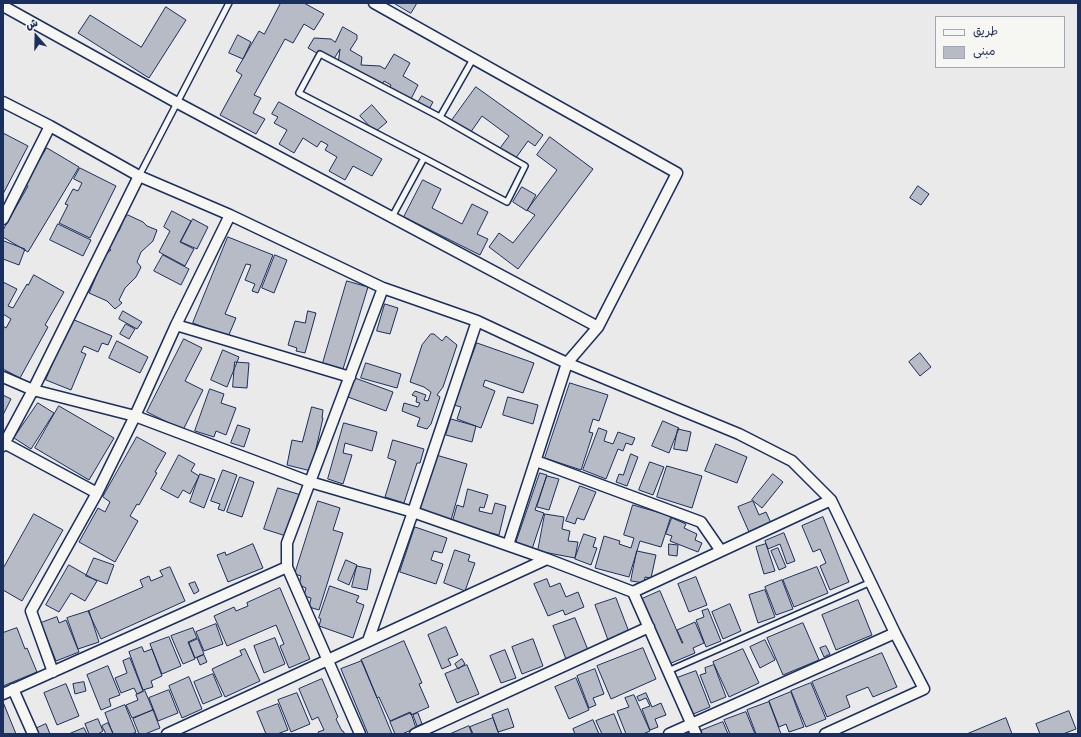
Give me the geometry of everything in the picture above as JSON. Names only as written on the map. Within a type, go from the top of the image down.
[{"type":"street","points":[[374,3],[677,174],[598,327],[567,363],[508,545]]},
{"type":"street","points":[[3,6],[177,103],[598,327]]},
{"type":"street","points":[[3,102],[50,126],[139,176],[230,215],[383,288],[477,321],[567,363],[739,434],[792,461],[832,500],[895,633],[924,689],[825,734]]},
{"type":"street","points":[[3,219],[50,126]]},
{"type":"street","points":[[97,493],[4,444],[139,176]]},
{"type":"street","points":[[53,672],[31,611],[97,493],[135,416],[176,325],[230,215]]},
{"type":"street","points":[[360,734],[287,567],[288,543],[383,288]]},
{"type":"street","points":[[368,641],[477,321]]},
{"type":"street","points":[[176,325],[350,377]]},
{"type":"street","points":[[3,377],[32,390],[135,416],[310,482],[413,512],[547,559],[633,592],[694,729]]},
{"type":"street","points":[[536,461],[701,522],[721,551]]},
{"type":"street","points":[[633,592],[832,500]]},
{"type":"street","points":[[167,734],[547,559]]},
{"type":"street","points":[[3,694],[287,567]]},
{"type":"street","points":[[415,734],[649,627]]},
{"type":"street","points":[[669,734],[694,729],[895,633]]},
{"type":"street","points":[[13,690],[33,734]]},
{"type":"lane","points":[[139,176],[229,3]]},
{"type":"lane","points":[[320,54],[440,117],[525,166],[507,202],[424,158],[299,93],[320,54]]},
{"type":"lane","points":[[440,117],[473,59]]},
{"type":"lane","points":[[392,217],[424,158]]},
{"type":"lane","points":[[668,671],[871,582]]},
{"type":"building","points":[[281,3],[304,3],[324,14],[314,30],[304,24],[293,43],[285,39],[254,95],[261,98],[253,113],[265,119],[256,134],[220,115],[242,75],[236,71],[259,31],[264,34]]},
{"type":"building","points":[[394,3],[417,3],[411,13]]},
{"type":"building","points":[[166,7],[186,20],[149,78],[78,33],[90,15],[141,47]]},
{"type":"building","points":[[343,27],[357,35],[357,39],[350,50],[362,57],[361,65],[380,66],[385,69],[394,54],[410,63],[403,76],[418,85],[409,103],[388,91],[391,85],[384,81],[380,88],[338,64],[340,49],[332,62],[308,48],[314,38],[331,39],[335,42]]},
{"type":"building","points":[[238,35],[251,42],[243,59],[229,53]]},
{"type":"building","points":[[476,87],[543,135],[535,146],[528,141],[513,162],[498,151],[509,136],[482,116],[468,136],[450,123]]},
{"type":"building","points":[[422,96],[433,102],[427,113],[415,107]]},
{"type":"building","points":[[279,102],[382,159],[372,176],[353,166],[345,180],[329,171],[337,157],[325,150],[328,145],[321,141],[317,147],[303,138],[294,153],[279,144],[287,130],[274,123],[278,117],[272,114]]},
{"type":"building","points":[[372,105],[387,122],[375,132],[360,116]]},
{"type":"building","points":[[3,133],[28,146],[3,194]]},
{"type":"building","points":[[550,137],[593,169],[518,269],[489,247],[499,233],[513,243],[535,215],[527,210],[557,170],[537,155]]},
{"type":"building","points":[[47,148],[79,167],[28,252],[3,237],[3,230],[28,186],[25,185]]},
{"type":"building","points":[[80,168],[116,186],[90,238],[59,223],[68,205],[65,204],[73,189],[78,191],[82,183],[74,179]]},
{"type":"building","points":[[423,180],[441,189],[432,208],[462,224],[472,204],[488,212],[477,234],[488,239],[480,255],[404,217]]},
{"type":"building","points":[[918,186],[929,194],[921,205],[910,198]]},
{"type":"building","points":[[522,187],[536,195],[527,211],[513,202]]},
{"type":"building","points":[[172,211],[191,221],[180,242],[194,249],[185,266],[159,252],[170,231],[164,227]]},
{"type":"building","points":[[128,215],[157,230],[153,241],[141,252],[137,262],[141,267],[136,277],[125,288],[119,300],[122,303],[115,309],[107,301],[89,293],[105,255],[111,250],[108,248],[113,236],[119,231],[124,219]]},
{"type":"building","points":[[193,219],[208,227],[197,249],[181,242]]},
{"type":"building","points":[[58,224],[91,240],[83,256],[50,240]]},
{"type":"building","points":[[228,237],[273,255],[258,293],[252,291],[255,284],[245,280],[251,265],[246,264],[225,314],[236,318],[228,337],[193,323]]},
{"type":"building","points":[[4,241],[25,249],[19,265],[3,259]]},
{"type":"building","points":[[163,255],[189,269],[181,285],[154,271]]},
{"type":"building","points":[[275,255],[287,260],[274,293],[262,288]]},
{"type":"building","points":[[34,275],[64,292],[45,325],[48,327],[20,378],[3,369],[3,326],[6,328],[11,319],[3,314],[3,282],[17,289],[8,306],[13,308]]},
{"type":"building","points":[[347,281],[368,287],[343,369],[323,363]]},
{"type":"building","points":[[385,304],[398,308],[390,334],[377,331]]},
{"type":"building","points":[[123,311],[142,322],[137,329],[119,319]]},
{"type":"building","points":[[308,311],[316,313],[305,353],[296,351],[297,348],[288,345],[295,321],[305,323]]},
{"type":"building","points":[[72,319],[112,336],[108,345],[102,343],[98,352],[84,346],[81,352],[86,354],[71,390],[46,380]]},
{"type":"building","points":[[126,324],[135,329],[129,339],[120,334]]},
{"type":"building","points":[[431,334],[434,334],[442,341],[446,336],[457,345],[443,387],[437,395],[440,397],[431,424],[427,429],[417,426],[420,418],[402,411],[404,403],[418,407],[420,403],[416,402],[417,397],[412,395],[415,391],[426,395],[424,400],[428,401],[431,392],[424,387],[410,382],[422,345]]},
{"type":"building","points":[[184,339],[202,348],[185,381],[203,390],[183,430],[147,412]]},
{"type":"building","points":[[117,341],[148,357],[140,373],[109,358]]},
{"type":"building","points":[[477,343],[534,363],[523,393],[485,380],[483,386],[495,391],[481,428],[457,419],[461,407],[454,405]]},
{"type":"building","points":[[223,350],[239,357],[227,387],[211,380]]},
{"type":"building","points":[[920,353],[931,367],[920,376],[909,362]]},
{"type":"building","points":[[235,362],[249,363],[247,388],[233,387]]},
{"type":"building","points":[[366,363],[401,374],[397,388],[361,378]]},
{"type":"building","points":[[355,378],[393,392],[386,411],[348,397]]},
{"type":"building","points":[[570,383],[608,395],[599,421],[593,419],[589,432],[593,433],[581,470],[545,458]]},
{"type":"building","points":[[210,389],[224,394],[221,403],[236,408],[226,435],[216,431],[214,437],[195,431]]},
{"type":"building","points":[[3,395],[11,399],[3,415]]},
{"type":"building","points":[[508,397],[538,405],[533,424],[503,415]]},
{"type":"building","points":[[38,403],[54,413],[31,449],[14,438]]},
{"type":"building","points":[[59,406],[114,438],[89,480],[35,448]]},
{"type":"building","points":[[312,407],[323,410],[323,418],[311,471],[287,465],[292,440],[302,442]]},
{"type":"building","points":[[451,419],[476,426],[472,442],[446,435]]},
{"type":"building","points":[[663,421],[679,428],[669,453],[652,446]]},
{"type":"building","points":[[344,423],[377,432],[372,451],[345,443],[343,453],[352,455],[343,484],[328,479]]},
{"type":"building","points":[[238,425],[250,429],[244,447],[231,443]]},
{"type":"building","points":[[599,428],[607,431],[604,441],[613,444],[618,432],[635,438],[632,445],[626,443],[623,451],[618,449],[606,479],[583,470]]},
{"type":"building","points":[[678,429],[691,432],[687,451],[674,449]]},
{"type":"building","points":[[137,437],[166,453],[155,472],[157,473],[139,505],[137,504],[130,516],[138,521],[115,562],[79,542],[98,508],[105,512],[110,502],[103,497]]},
{"type":"building","points":[[393,440],[424,449],[420,463],[417,463],[404,503],[385,497],[396,461],[388,458]]},
{"type":"building","points":[[716,444],[747,457],[737,483],[705,471]]},
{"type":"building","points":[[631,454],[638,457],[627,486],[616,482],[619,474],[623,475]]},
{"type":"building","points":[[179,455],[195,464],[191,471],[199,476],[190,494],[183,490],[178,498],[161,489]]},
{"type":"building","points":[[436,455],[467,464],[451,520],[420,510]]},
{"type":"building","points":[[650,462],[664,467],[653,495],[639,490]]},
{"type":"building","points":[[667,466],[702,476],[692,508],[657,497]]},
{"type":"building","points":[[223,470],[237,475],[224,511],[218,509],[220,504],[211,501]]},
{"type":"building","points":[[540,473],[547,475],[535,510],[544,513],[532,549],[516,543]]},
{"type":"building","points":[[200,474],[215,479],[204,508],[190,502]]},
{"type":"building","points":[[773,474],[783,482],[762,508],[752,500]]},
{"type":"building","points":[[547,476],[559,479],[549,510],[537,507]]},
{"type":"building","points":[[240,477],[254,482],[242,517],[227,512]]},
{"type":"building","points":[[580,486],[596,492],[584,520],[577,518],[575,524],[566,521]]},
{"type":"building","points":[[278,488],[301,495],[286,536],[264,529]]},
{"type":"building","points":[[468,489],[488,495],[484,508],[480,507],[479,511],[492,514],[495,503],[506,506],[499,535],[452,523],[457,505],[463,507]]},
{"type":"building","points":[[318,501],[340,508],[333,530],[343,533],[319,610],[309,607],[311,598],[304,596],[306,588],[299,585],[301,576],[295,574]]},
{"type":"building","points":[[753,501],[759,515],[766,512],[771,523],[749,532],[738,507]]},
{"type":"building","points":[[633,505],[671,516],[661,547],[640,541],[629,577],[595,568],[604,536],[620,541],[619,544],[631,548],[634,538],[624,535]]},
{"type":"building","points":[[34,514],[63,530],[22,601],[3,590],[3,569]]},
{"type":"building","points":[[545,514],[564,517],[562,529],[570,531],[568,541],[578,542],[575,558],[538,551]]},
{"type":"building","points":[[823,517],[849,582],[830,590],[820,566],[826,563],[820,549],[813,552],[802,526]]},
{"type":"building","points":[[672,518],[686,524],[684,528],[697,534],[695,540],[702,543],[698,552],[670,541],[672,536],[666,534]]},
{"type":"building","points":[[415,527],[447,538],[442,553],[434,551],[431,560],[443,564],[436,584],[400,572]]},
{"type":"building","points":[[784,533],[795,561],[787,564],[780,544],[768,549],[765,541]]},
{"type":"building","points":[[584,534],[596,538],[593,547],[597,548],[591,565],[575,559]]},
{"type":"building","points":[[253,544],[263,568],[228,582],[217,555],[225,552],[226,555]]},
{"type":"building","points":[[669,544],[678,545],[677,556],[669,555]]},
{"type":"building","points":[[766,544],[775,571],[764,574],[756,547]]},
{"type":"building","points":[[778,548],[786,567],[779,570],[771,551]]},
{"type":"building","points":[[455,550],[470,555],[468,561],[475,563],[465,591],[444,583]]},
{"type":"building","points":[[637,551],[656,555],[651,578],[645,577],[644,583],[631,581]]},
{"type":"building","points":[[94,558],[114,565],[107,584],[86,576]]},
{"type":"building","points":[[346,560],[357,565],[349,585],[338,580]]},
{"type":"building","points":[[69,565],[97,581],[85,601],[71,593],[59,612],[46,605]]},
{"type":"building","points":[[357,566],[371,569],[367,590],[352,587]]},
{"type":"building","points":[[170,567],[185,601],[101,639],[88,611],[143,587],[140,580],[149,576],[151,581],[163,576],[160,571]]},
{"type":"building","points":[[817,567],[828,593],[794,607],[783,580]]},
{"type":"building","points":[[696,577],[707,605],[689,612],[678,584]]},
{"type":"building","points":[[547,579],[550,587],[560,583],[566,597],[578,592],[584,607],[565,615],[563,610],[548,616],[534,584]]},
{"type":"building","points":[[782,580],[793,609],[776,615],[765,587]]},
{"type":"building","points":[[195,582],[199,591],[194,594],[189,584]]},
{"type":"building","points":[[330,586],[359,596],[356,602],[364,605],[353,638],[319,626],[321,619],[319,618]]},
{"type":"building","points":[[280,588],[310,659],[289,668],[280,646],[284,644],[276,625],[227,646],[214,616],[234,607],[236,611],[248,606],[247,603]]},
{"type":"building","points":[[765,590],[775,617],[758,623],[749,595]]},
{"type":"building","points":[[660,591],[682,643],[677,630],[695,622],[704,643],[693,648],[695,653],[669,664],[642,599]]},
{"type":"building","points":[[616,598],[629,632],[608,640],[595,605]]},
{"type":"building","points":[[858,600],[872,635],[836,650],[822,615]]},
{"type":"building","points":[[730,604],[741,631],[723,639],[712,612]]},
{"type":"building","points":[[708,609],[721,641],[706,647],[696,620],[704,617],[702,611]]},
{"type":"building","points":[[89,611],[99,642],[78,649],[67,618]]},
{"type":"building","points":[[57,617],[59,623],[66,620],[79,652],[56,661],[41,623]]},
{"type":"building","points":[[575,618],[588,650],[566,659],[553,626]]},
{"type":"building","points":[[803,623],[819,660],[783,675],[767,638]]},
{"type":"building","points":[[216,624],[223,644],[204,651],[196,632]]},
{"type":"building","points":[[446,627],[458,655],[448,659],[451,665],[442,669],[428,635]]},
{"type":"building","points":[[17,628],[25,649],[27,648],[37,672],[3,686],[3,633]]},
{"type":"building","points":[[193,628],[197,638],[188,642],[195,659],[183,664],[171,636]]},
{"type":"building","points":[[169,637],[181,666],[162,674],[150,644]]},
{"type":"building","points":[[275,638],[285,664],[264,673],[254,646]]},
{"type":"building","points":[[198,639],[204,654],[195,658],[189,643]]},
{"type":"building","points":[[533,639],[543,666],[522,674],[512,647]]},
{"type":"building","points":[[765,640],[775,660],[760,668],[750,647]]},
{"type":"building","points":[[404,641],[422,683],[419,684],[429,707],[411,715],[410,712],[390,721],[379,697],[377,698],[361,660]]},
{"type":"building","points":[[826,646],[830,654],[824,657],[820,648]]},
{"type":"building","points":[[142,647],[144,652],[152,649],[162,676],[151,681],[153,687],[143,690],[129,652]]},
{"type":"building","points":[[643,648],[656,679],[611,699],[597,666]]},
{"type":"building","points":[[245,649],[260,681],[225,697],[212,669],[242,655],[240,651]]},
{"type":"building","points":[[743,649],[759,683],[729,697],[713,662]]},
{"type":"building","points":[[505,650],[516,678],[501,683],[490,656]]},
{"type":"building","points":[[882,653],[897,687],[873,697],[868,687],[846,696],[850,707],[827,717],[812,682]]},
{"type":"building","points":[[204,655],[207,662],[200,665],[197,658]]},
{"type":"building","points":[[130,658],[143,691],[137,694],[134,688],[121,693],[115,678],[127,673],[123,661]]},
{"type":"building","points":[[462,659],[465,664],[458,669],[455,664]]},
{"type":"building","points":[[362,661],[392,734],[368,734],[341,669]]},
{"type":"building","points":[[467,665],[479,694],[457,703],[445,674]]},
{"type":"building","points":[[714,665],[726,697],[711,703],[700,675],[706,673],[705,668]]},
{"type":"building","points":[[108,666],[120,695],[109,699],[111,706],[101,710],[87,675]]},
{"type":"building","points":[[595,669],[604,694],[593,698],[596,705],[589,708],[577,676]]},
{"type":"building","points":[[696,671],[710,707],[691,715],[677,678]]},
{"type":"building","points":[[213,674],[222,696],[203,704],[194,682]]},
{"type":"building","points":[[189,677],[202,709],[182,718],[169,686]]},
{"type":"building","points":[[576,678],[589,710],[569,719],[555,687]]},
{"type":"building","points":[[322,679],[338,717],[336,719],[345,734],[319,734],[318,732],[324,730],[318,717],[312,720],[299,689]]},
{"type":"building","points":[[84,682],[86,691],[75,694],[73,684]]},
{"type":"building","points":[[811,683],[826,719],[806,727],[791,691]]},
{"type":"building","points":[[66,684],[79,716],[57,725],[44,693]]},
{"type":"building","points":[[169,690],[178,713],[158,721],[149,698]]},
{"type":"building","points":[[145,691],[153,710],[132,718],[126,705],[138,700],[136,695]]},
{"type":"building","points":[[791,692],[804,727],[789,732],[786,724],[779,727],[769,701]]},
{"type":"building","points":[[297,693],[310,724],[291,732],[278,700]]},
{"type":"building","points":[[646,693],[652,707],[661,703],[666,715],[655,719],[658,727],[650,730],[642,709],[650,706],[646,698],[639,701],[637,697]]},
{"type":"building","points":[[634,695],[650,731],[643,734],[626,734],[617,711],[629,707],[625,698]]},
{"type":"building","points":[[3,702],[16,734],[3,734]]},
{"type":"building","points":[[769,702],[781,734],[756,734],[747,710]]},
{"type":"building","points":[[278,704],[288,730],[277,734],[266,734],[257,712]]},
{"type":"building","points":[[125,705],[136,732],[132,734],[113,734],[105,713]]},
{"type":"building","points":[[508,709],[514,727],[498,732],[492,715]]},
{"type":"building","points":[[153,710],[160,728],[145,734],[139,734],[133,719]]},
{"type":"building","points":[[1069,711],[1076,729],[1063,734],[1040,734],[1036,724]]},
{"type":"building","points":[[746,712],[755,734],[730,734],[724,720]]},
{"type":"building","points":[[411,713],[416,728],[402,734],[395,734],[390,722]]},
{"type":"building","points":[[418,713],[422,724],[417,726],[413,715]]},
{"type":"building","points":[[614,714],[622,734],[602,734],[596,721]]},
{"type":"building","points":[[493,718],[499,734],[473,734],[470,727]]},
{"type":"building","points":[[1006,718],[1012,734],[967,734]]},
{"type":"building","points":[[98,719],[103,731],[98,734],[89,734],[85,724]]},
{"type":"building","points":[[593,720],[599,734],[575,734],[573,729]]},
{"type":"building","points":[[723,722],[728,734],[702,734],[700,731]]},
{"type":"building","points":[[108,723],[113,733],[111,734],[106,734],[102,726]]},
{"type":"building","points":[[46,724],[50,734],[37,734],[35,729]]},
{"type":"building","points":[[469,726],[472,734],[450,734]]},
{"type":"building","points":[[84,728],[87,734],[69,734]]}]
